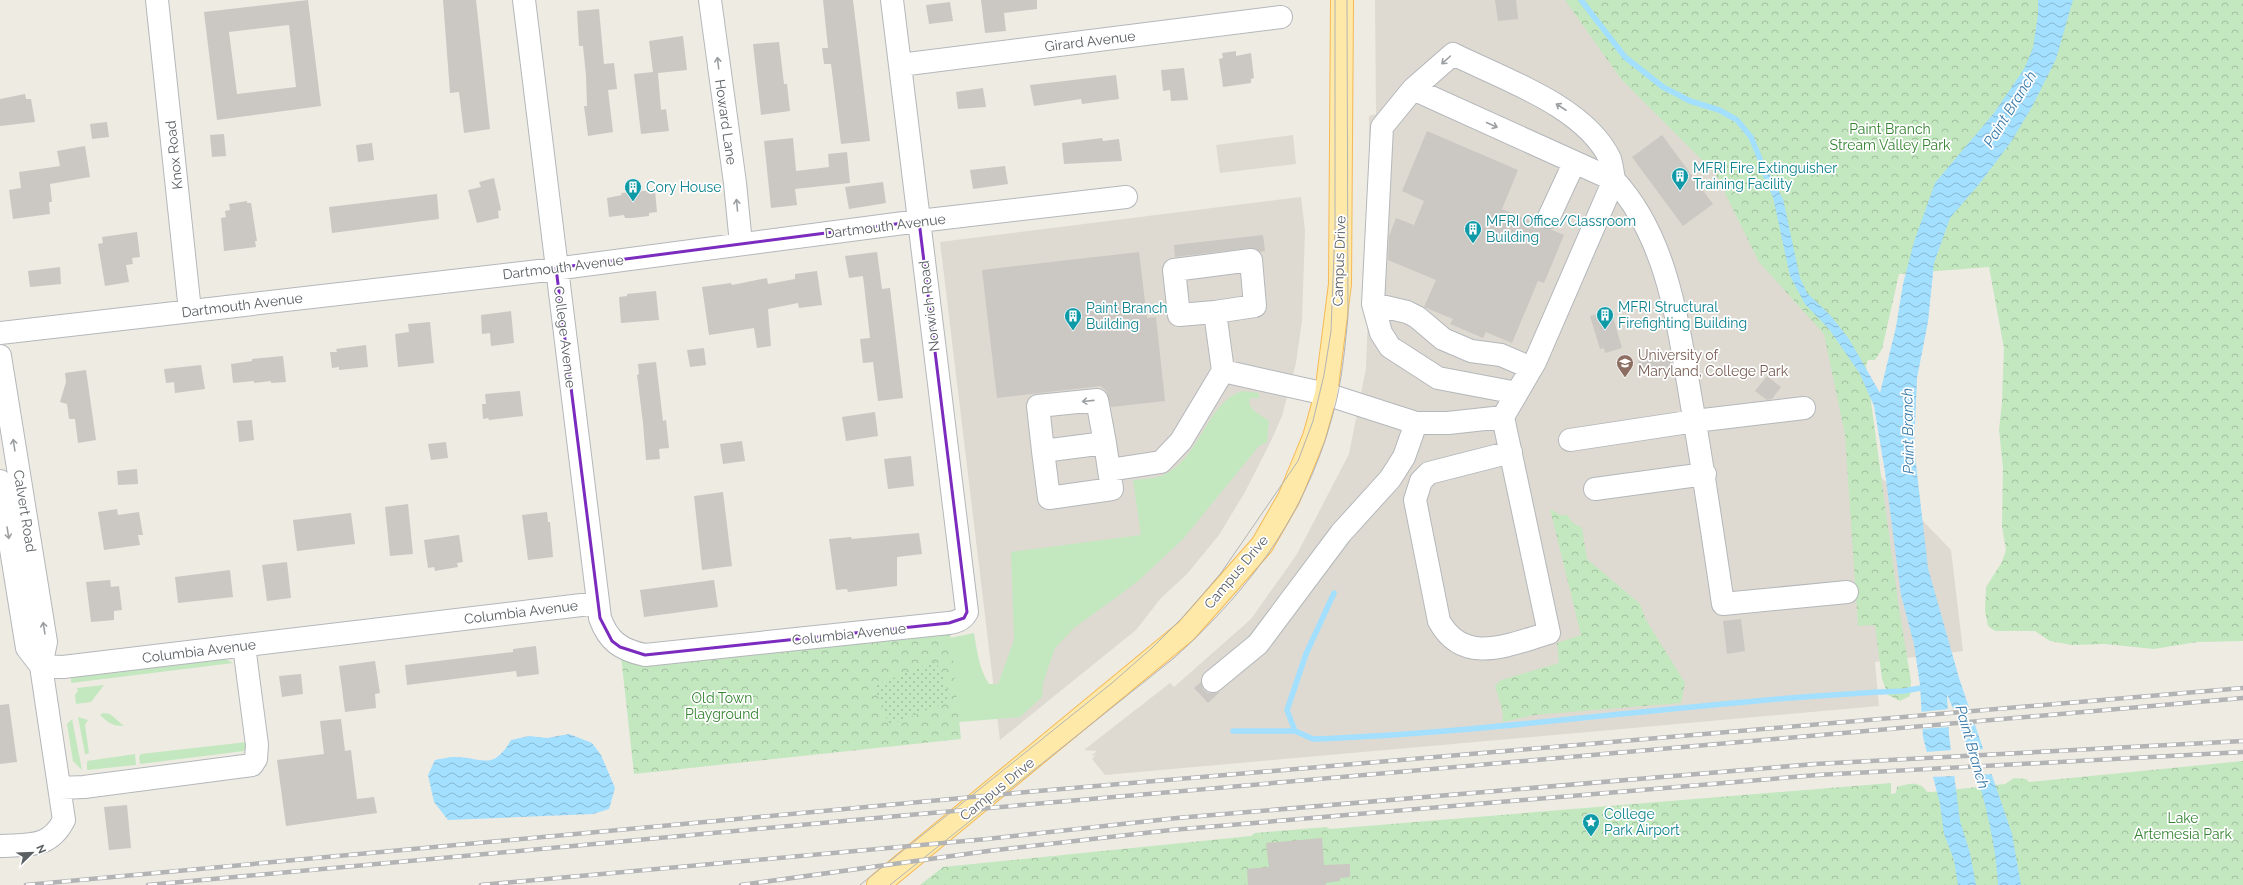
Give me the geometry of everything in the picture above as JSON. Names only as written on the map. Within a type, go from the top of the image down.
[{"type":"main road","name":"Campus Drive","points":[[878,885],[1186,631],[1262,544],[1289,498],[1314,438],[1326,394],[1340,284],[1342,0]]},
{"type":"street","name":"Knox Road","points":[[157,0],[190,311]]},
{"type":"street","name":"College Avenue","points":[[524,0],[598,603]]},
{"type":"street","name":"Howard Lane","points":[[710,0],[735,183],[741,244]]},
{"type":"street","name":"Norwich Road","points":[[892,0],[967,612]]},
{"type":"street","name":"Girard Avenue","points":[[900,65],[1281,17]]},
{"type":"street","points":[[1511,452],[1429,474],[1422,481],[1415,500],[1439,621],[1445,632],[1454,640],[1464,646],[1477,649],[1494,649],[1549,633],[1511,452],[1503,416],[1517,393],[1531,368],[1614,180],[1611,161],[1591,131],[1555,104],[1453,54],[1413,89],[1382,127],[1373,304],[1381,333],[1390,348],[1438,378],[1517,393]]},
{"type":"street","points":[[1413,89],[1614,180],[1630,198],[1642,219],[1661,260],[1666,276],[1705,474],[1723,604],[1847,592]]},
{"type":"street","points":[[1549,217],[1574,163]]},
{"type":"street","name":"Dartmouth Avenue","points":[[0,333],[556,268],[919,221],[1126,197]]},
{"type":"street","points":[[1373,304],[1407,312],[1417,317],[1443,339],[1470,351],[1501,355],[1531,368]]},
{"type":"street","points":[[1109,470],[1161,462],[1181,442],[1223,371],[1215,312]]},
{"type":"street","name":"Calvert Road","points":[[0,356],[46,642],[41,666],[64,820],[58,831],[46,841],[0,845]]},
{"type":"street","points":[[1223,371],[1326,394],[1416,423],[1448,423],[1503,416]]},
{"type":"street","points":[[1097,400],[1105,443],[1112,489],[1049,498],[1038,406],[1097,400]]},
{"type":"street","points":[[1570,440],[1695,421],[1804,408]]},
{"type":"street","points":[[1213,681],[1258,644],[1341,534],[1390,479],[1404,457],[1416,423]]},
{"type":"street","points":[[1043,451],[1105,443]]},
{"type":"street","points":[[1595,489],[1705,474]]},
{"type":"street","name":"Calvert Road","points":[[0,481],[27,648],[41,666]]},
{"type":"street","name":"Columbia Avenue","points":[[41,666],[67,667],[598,603],[600,618],[604,630],[612,641],[620,647],[645,655],[949,623],[964,618],[967,612]]},
{"type":"street","points":[[60,788],[84,787],[252,765],[256,759],[257,745],[244,646]]},
{"type":"highlighted area","points":[[919,221],[967,612],[964,618],[949,623],[645,655],[620,647],[612,641],[600,618],[556,268]]},
{"type":"shaded area","name":"University of Maryland, College Park","points":[[1375,0],[1586,0],[1813,254],[1880,476],[1951,550],[1963,651],[1875,662],[1879,706],[1105,775],[1092,759],[1096,755],[1091,756],[1097,751],[1084,750],[1170,683],[1174,687],[1251,619],[1297,554],[1349,454],[1366,368],[1369,288],[1369,116],[1376,114]]},
{"type":"shaded area","points":[[1293,135],[1296,164],[1220,173],[1216,145]]},
{"type":"shaded area","points":[[1301,197],[1305,230],[1302,321],[1296,363],[1282,416],[1245,492],[1219,535],[1187,574],[1161,598],[1136,630],[1000,740],[940,242]]},
{"type":"green space","name":"Paint Branch Stream Valley Park","points":[[1565,0],[2243,0],[2243,641],[2197,642],[2154,649],[2105,644],[2072,645],[2050,641],[2035,631],[1995,631],[1988,626],[1985,611],[1986,587],[2002,562],[2006,550],[2002,526],[2003,468],[1999,430],[2002,402],[2004,348],[1989,267],[1899,274],[1882,349],[1875,360],[1868,360],[1866,365],[1899,608],[1911,681],[1910,696],[1900,701],[1888,695],[1882,679],[1875,625],[1858,626],[1845,435],[1824,334],[1759,262],[1716,175],[1621,79]]},
{"type":"green space","points":[[1243,391],[1259,393],[1259,398],[1250,398],[1249,403],[1253,410],[1269,421],[1267,442],[1259,446],[1183,539],[1137,582],[1074,628],[1055,648],[1043,683],[1042,697],[1020,717],[959,722],[950,638],[974,633],[983,672],[989,684],[998,684],[1014,640],[1011,552],[1141,535],[1133,480],[1158,477],[1174,468],[1195,445],[1220,406],[1230,397]]},
{"type":"green space","points":[[1550,509],[1560,515],[1567,515],[1573,523],[1582,528],[1587,559],[1640,604],[1646,620],[1685,683],[1681,703],[1534,715],[1503,722],[1502,709],[1495,686],[1501,680],[1559,663],[1557,643],[1581,635]]},
{"type":"green space","name":"Old Town Playground","points":[[949,623],[961,739],[634,774],[620,647]]},
{"type":"green space","points":[[224,658],[233,663],[71,683],[71,677]]},
{"type":"green space","points":[[936,661],[952,700],[889,725],[874,686]]},
{"type":"green space","points":[[104,685],[91,702],[76,704],[75,695],[78,691],[77,688]]},
{"type":"green space","points":[[103,713],[110,714],[124,726],[114,725],[108,722],[100,715]]},
{"type":"green space","points":[[78,717],[88,720],[85,725],[89,753],[87,754],[85,754]]},
{"type":"green space","points":[[72,719],[82,770],[73,761],[67,724]]},
{"type":"green space","points":[[247,742],[248,747],[244,751],[140,764],[139,757],[141,754]]},
{"type":"green space","points":[[135,754],[136,765],[87,770],[87,761]]},
{"type":"green space","name":"College Park Airport","points":[[2243,761],[2243,885],[920,885],[943,867],[1251,836],[1255,833],[1326,827],[1330,829],[1891,783],[1891,794],[1896,793],[1897,787],[1914,784],[1921,786],[1927,792],[1932,792],[2005,784],[2014,778],[2026,779],[2029,782]]},
{"type":"water","name":"Paint Branch","points":[[2038,0],[2073,0],[2056,59],[2033,105],[2011,142],[1980,183],[1950,218],[1934,263],[1928,322],[1917,378],[1914,447],[1928,568],[1959,678],[2012,834],[2021,885],[1998,885],[1996,861],[1987,812],[1965,739],[1947,694],[1949,735],[1960,821],[1970,853],[1976,885],[1958,885],[1954,860],[1944,834],[1940,804],[1923,737],[1920,685],[1914,644],[1901,595],[1885,472],[1874,406],[1860,374],[1829,329],[1805,304],[1790,276],[1773,197],[1763,176],[1758,153],[1783,199],[1800,278],[1807,293],[1830,315],[1849,339],[1880,393],[1896,327],[1903,284],[1914,242],[1935,183],[1994,113],[2024,69],[2033,48],[2038,15]]},
{"type":"water","points":[[569,734],[592,743],[601,755],[615,788],[609,809],[593,814],[448,820],[434,802],[428,775],[435,760],[454,757],[480,760],[492,759],[504,750],[511,740],[529,736],[547,738]]},
{"type":"pier","points":[[1971,707],[1977,724],[1959,726],[1951,709]]},
{"type":"pier","points":[[1949,709],[1950,727],[1921,729],[1920,712]]},
{"type":"pier","points":[[1986,749],[1995,774],[1973,775],[1967,750]]},
{"type":"pier","points":[[1953,750],[1957,776],[1931,777],[1925,752]]},
{"type":"building","points":[[308,0],[321,106],[217,120],[204,12]],"holes":[[[289,25],[296,87],[237,94],[229,32]]]},
{"type":"building","points":[[443,0],[476,0],[490,129],[464,133],[459,92],[450,93]]},
{"type":"building","points":[[823,0],[853,0],[870,141],[841,144],[831,64],[824,64],[822,48],[828,48]]},
{"type":"building","points":[[981,0],[1037,0],[1037,9],[1004,13],[1006,31],[985,33]]},
{"type":"building","points":[[1495,0],[1516,0],[1518,19],[1498,21]]},
{"type":"building","points":[[950,2],[953,21],[929,24],[926,5]]},
{"type":"building","points":[[599,9],[604,64],[614,63],[617,89],[608,90],[613,132],[588,136],[584,106],[587,106],[586,76],[583,46],[579,46],[577,11]]},
{"type":"building","points":[[683,36],[687,70],[658,73],[661,110],[666,109],[669,131],[641,134],[634,74],[653,72],[649,41]]},
{"type":"building","points":[[779,42],[784,84],[787,84],[790,111],[761,115],[753,44]]},
{"type":"building","points":[[1236,51],[1236,56],[1251,53],[1254,78],[1251,79],[1251,83],[1223,87],[1219,59],[1223,58],[1222,53]]},
{"type":"building","points":[[1184,68],[1188,100],[1171,101],[1170,90],[1163,91],[1161,70]]},
{"type":"building","points":[[1116,75],[1119,99],[1082,104],[1081,99],[1034,106],[1030,85]]},
{"type":"building","points":[[983,88],[986,107],[958,109],[956,92]]},
{"type":"building","points":[[25,94],[26,99],[31,99],[35,122],[0,126],[0,99]]},
{"type":"building","points":[[107,122],[109,137],[92,139],[90,124]]},
{"type":"building","name":"MFRI Office/Classroom Building","points":[[1427,131],[1518,170],[1502,209],[1564,235],[1544,283],[1538,281],[1512,343],[1486,332],[1483,338],[1450,324],[1453,319],[1424,307],[1436,280],[1388,260],[1389,236],[1396,218],[1414,225],[1424,201],[1402,191]]},
{"type":"building","points":[[224,134],[226,156],[212,157],[210,135]]},
{"type":"building","name":"MFRI Fire Extinguisher Training Facility","points":[[1662,135],[1713,204],[1683,226],[1632,157]]},
{"type":"building","points":[[793,138],[796,171],[829,167],[828,154],[847,152],[850,183],[795,189],[797,205],[771,208],[764,141]]},
{"type":"building","points":[[1102,138],[1103,141],[1119,139],[1122,161],[1064,164],[1062,143]]},
{"type":"building","points":[[372,143],[374,160],[358,162],[356,145]]},
{"type":"building","points":[[85,146],[90,177],[50,184],[52,202],[49,202],[50,214],[13,219],[9,190],[21,188],[19,172],[60,166],[57,151]]},
{"type":"building","points":[[1005,166],[1008,184],[973,189],[970,170]]},
{"type":"building","points":[[494,178],[501,210],[498,211],[499,218],[477,223],[468,190],[481,187],[479,182]]},
{"type":"building","points":[[883,182],[886,203],[849,209],[845,187]]},
{"type":"building","name":"Cory House","points":[[655,190],[657,212],[649,213],[649,216],[632,218],[625,218],[624,215],[609,217],[607,198],[622,195],[621,193]]},
{"type":"building","points":[[437,194],[439,219],[332,233],[329,207]]},
{"type":"building","points":[[247,201],[247,203],[251,203],[257,241],[255,241],[256,247],[224,251],[221,218],[226,217],[225,211],[230,210],[229,204]]},
{"type":"building","points":[[137,232],[140,257],[132,258],[133,264],[126,265],[129,282],[105,286],[98,244],[103,243],[102,237]]},
{"type":"building","points":[[1263,235],[1265,251],[1260,252],[1249,248],[1175,257],[1174,245]]},
{"type":"building","points":[[877,252],[882,289],[890,288],[903,398],[878,401],[873,362],[863,363],[860,339],[870,338],[863,276],[849,278],[845,256]]},
{"type":"building","name":"Paint Branch Building","points":[[1139,252],[1147,318],[1156,317],[1165,401],[1111,407],[1107,392],[1101,386],[997,398],[982,270]]},
{"type":"building","points":[[60,267],[61,284],[30,287],[28,271]]},
{"type":"building","points":[[817,271],[822,305],[799,308],[798,303],[768,309],[771,346],[757,348],[754,328],[709,335],[702,287],[731,283],[732,285],[767,278],[768,284],[795,279],[795,274]]},
{"type":"building","points":[[656,291],[659,320],[621,323],[619,297],[627,296],[627,294]]},
{"type":"building","name":"MFRI Structural Firefighting Building","points":[[1611,310],[1622,348],[1605,353],[1604,348],[1600,349],[1590,316]]},
{"type":"building","points":[[511,311],[514,343],[491,346],[490,333],[482,334],[481,315]]},
{"type":"building","points":[[430,322],[434,363],[398,367],[395,334],[409,332],[408,324]]},
{"type":"building","points":[[366,345],[368,367],[339,370],[339,367],[332,368],[330,352],[337,352],[336,349]]},
{"type":"building","points":[[704,348],[706,365],[690,367],[687,350]]},
{"type":"building","points":[[1669,354],[1673,367],[1641,374],[1638,361]]},
{"type":"building","points":[[283,356],[286,382],[271,383],[271,381],[254,383],[254,381],[233,383],[231,364],[252,361],[252,359]]},
{"type":"building","points":[[656,362],[663,421],[666,420],[669,448],[659,449],[660,459],[646,460],[637,375],[639,374],[638,364]]},
{"type":"building","points":[[201,365],[205,389],[175,393],[174,382],[166,383],[164,369]]},
{"type":"building","points":[[86,370],[96,440],[78,443],[75,419],[69,419],[67,404],[60,402],[66,382],[65,373]]},
{"type":"building","points":[[1767,376],[1781,387],[1772,399],[1767,400],[1755,391]]},
{"type":"building","points":[[520,391],[523,416],[489,420],[488,418],[483,419],[482,404],[486,404],[485,394]]},
{"type":"building","points":[[875,412],[878,436],[846,441],[842,417]]},
{"type":"building","points":[[252,420],[254,440],[239,442],[237,421]]},
{"type":"building","points":[[742,441],[745,461],[723,464],[720,444]]},
{"type":"building","points":[[446,442],[448,458],[431,460],[428,444]]},
{"type":"building","points":[[911,456],[914,486],[888,489],[884,459]]},
{"type":"building","points":[[137,469],[138,484],[118,485],[117,471]]},
{"type":"building","points":[[723,492],[732,566],[702,570],[694,496]]},
{"type":"building","points":[[408,504],[413,554],[390,556],[385,507]]},
{"type":"building","points":[[117,509],[118,515],[139,512],[143,535],[138,535],[140,545],[104,550],[98,512]]},
{"type":"building","points":[[547,512],[548,522],[550,522],[553,557],[528,560],[522,515]]},
{"type":"building","points":[[351,513],[355,544],[297,551],[293,520]]},
{"type":"building","points":[[919,533],[922,554],[897,557],[897,586],[848,592],[847,589],[836,590],[829,539],[851,537],[852,539]]},
{"type":"building","points":[[459,535],[463,562],[457,563],[458,567],[435,571],[434,567],[428,568],[424,540]]},
{"type":"building","points":[[287,562],[291,598],[267,601],[262,565]]},
{"type":"building","points":[[230,570],[233,597],[178,603],[175,577]]},
{"type":"building","points":[[110,580],[111,587],[119,586],[122,610],[114,611],[114,620],[91,622],[86,582]]},
{"type":"building","points":[[714,580],[718,607],[644,617],[640,590]]},
{"type":"building","points":[[1741,619],[1745,651],[1727,654],[1723,621]]},
{"type":"building","points":[[536,646],[539,674],[517,677],[516,671],[407,685],[405,665],[513,652],[513,649]]},
{"type":"building","points":[[375,661],[380,693],[375,694],[376,708],[345,712],[339,666]]},
{"type":"building","points":[[301,674],[303,694],[282,697],[279,676]]},
{"type":"building","points":[[1201,682],[1203,689],[1208,693],[1220,692],[1208,703],[1194,688]]},
{"type":"building","points":[[9,704],[17,762],[0,764],[0,705]]},
{"type":"building","points":[[341,719],[345,751],[351,750],[357,799],[374,797],[377,813],[286,826],[277,760],[324,754],[320,721]]},
{"type":"building","points":[[127,805],[131,848],[109,850],[104,807]]},
{"type":"building","points":[[1322,838],[1324,865],[1350,864],[1350,877],[1340,878],[1340,881],[1326,883],[1326,885],[1248,885],[1247,869],[1269,867],[1266,843]]},
{"type":"waterway","points":[[1581,0],[1625,57],[1663,87],[1690,101],[1719,110],[1737,120],[1751,137],[1760,159]]},
{"type":"waterway","points":[[1334,593],[1306,654],[1287,710],[1295,731],[1313,739],[1461,730],[1756,701],[1904,691],[1926,687]]},
{"type":"waterway","points":[[1233,731],[1295,731]]},
{"type":"tram line","points":[[860,885],[1112,683],[1153,647],[1185,615],[1221,573],[1298,461],[1313,421],[1324,375],[1331,331],[1335,227],[1335,0]]},
{"type":"tram line","points":[[890,885],[1174,658],[1230,602],[1255,572],[1296,508],[1312,474],[1326,437],[1337,398],[1348,317],[1347,0]]},
{"type":"railway","points":[[26,885],[1038,791],[2243,688]]},
{"type":"railway","points":[[148,885],[920,814],[2243,698]]},
{"type":"railway","points":[[481,885],[987,839],[1177,818],[1815,764],[2243,741]]},
{"type":"railway","points":[[741,885],[988,851],[1171,830],[1817,775],[2243,752]]},
{"type":"place","name":"MFRI Fire Extinguisher Training Facility","points":[[1680,191]]},
{"type":"place","name":"Cory House","points":[[633,202]]},
{"type":"place","name":"MFRI Office/Classroom Building","points":[[1473,244]]},
{"type":"place","name":"MFRI Structural Firefighting Building","points":[[1605,330]]},
{"type":"place","name":"Paint Branch Building","points":[[1073,331]]},
{"type":"place","name":"University of Maryland, College Park","points":[[1625,378]]},
{"type":"place","name":"College Park Airport","points":[[1591,837]]},
{"type":"park label","name":"Lake Artemesia Park","points":[[2183,826]]}]
